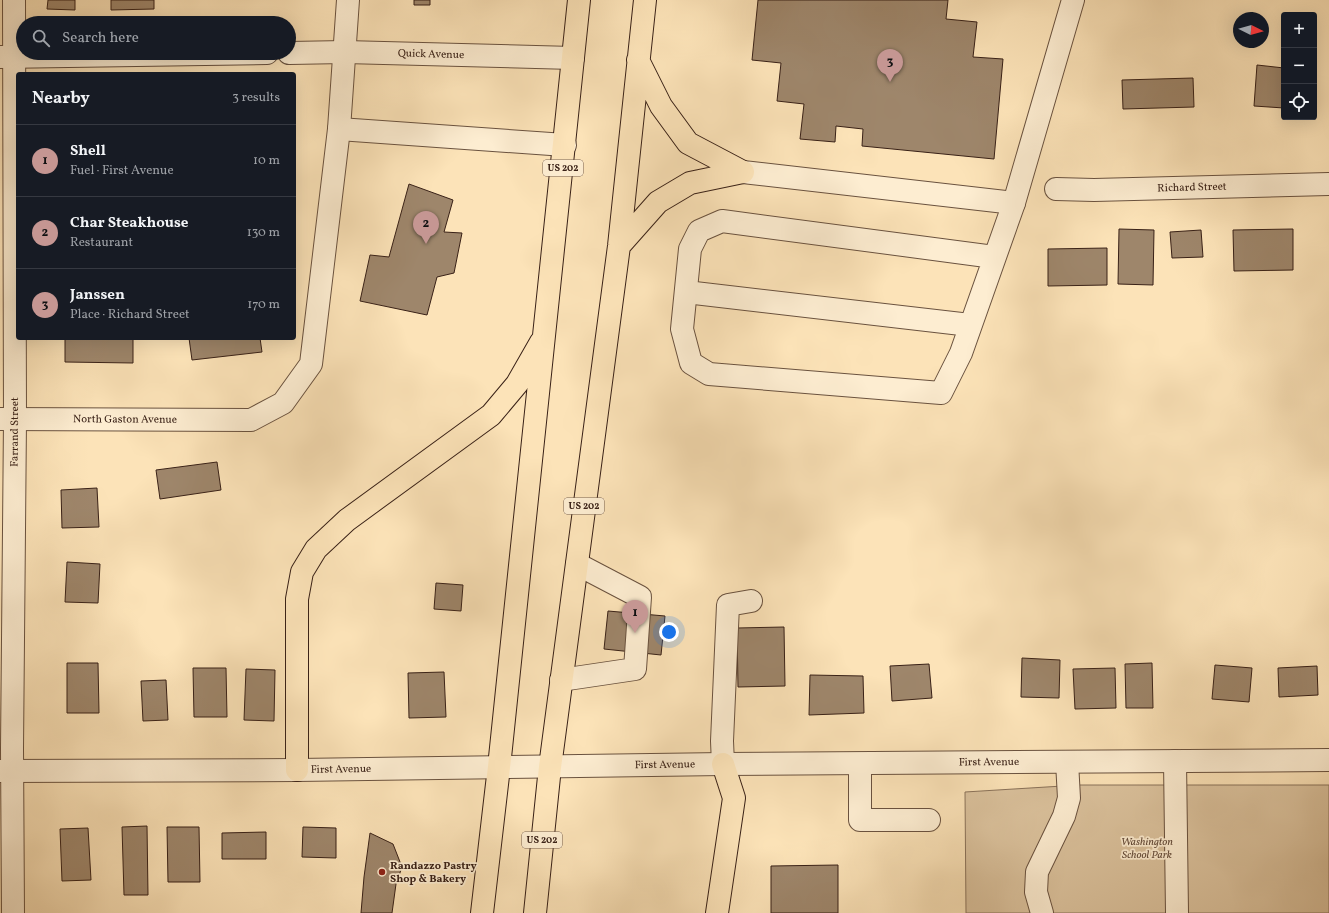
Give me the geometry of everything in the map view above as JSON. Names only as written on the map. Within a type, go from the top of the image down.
[{"type":"highway","name":"US 202","points":[[482,913],[545,336],[579,0]]},
{"type":"highway","name":"US 202","points":[[535,913],[550,767],[619,246],[645,0]]},
{"type":"highway","points":[[638,60],[661,106],[688,143],[743,172]]},
{"type":"highway","points":[[619,246],[658,202],[690,183],[743,172]]},
{"type":"highway","points":[[297,770],[297,599],[302,572],[316,550],[347,520],[491,415],[517,384],[545,336]]},
{"type":"highway","points":[[716,913],[734,798],[723,764]]},
{"type":"street","name":"Farrand Street","points":[[13,913],[6,771],[8,420],[7,57],[14,0]]},
{"type":"street","points":[[348,0],[339,129],[565,145]]},
{"type":"street","points":[[994,257],[722,222],[699,231],[690,249],[682,329],[691,363],[709,374],[941,393],[961,353],[1014,203],[1073,0]]},
{"type":"street","name":"Quick Avenue","points":[[296,53],[345,52],[573,58]]},
{"type":"street","name":"North Gaston Avenue","points":[[8,420],[251,420],[284,403],[311,364],[339,129]]},
{"type":"street","points":[[743,172],[1014,203]]},
{"type":"street","name":"Richard Street","points":[[1056,189],[1094,190],[1329,184]]},
{"type":"street","points":[[686,292],[970,325]]},
{"type":"street","points":[[561,680],[635,669],[640,597],[577,564]]},
{"type":"street","points":[[723,764],[722,741],[728,605],[751,601]]},
{"type":"street","name":"First Avenue","points":[[6,771],[297,770],[723,764],[1329,760]]},
{"type":"street","points":[[1175,761],[1177,913]]},
{"type":"street","points":[[1042,913],[1036,892],[1037,872],[1048,852],[1066,810],[1069,798],[1067,762]]},
{"type":"street","points":[[860,764],[860,820],[929,820]]},
{"type":"green space","name":"Washington School Park","points":[[1079,785],[1329,785],[1329,913],[966,913],[965,792]]},
{"type":"building","points":[[48,0],[75,0],[75,10],[47,9]]},
{"type":"building","points":[[111,0],[154,0],[154,9],[111,10]]},
{"type":"building","points":[[414,0],[430,0],[430,5],[414,5]]},
{"type":"building","points":[[758,0],[948,0],[946,19],[977,22],[973,57],[1003,59],[994,159],[862,146],[863,129],[836,126],[835,142],[800,139],[804,104],[777,101],[781,63],[752,60]]},
{"type":"building","points":[[1257,65],[1281,68],[1281,108],[1254,106]]},
{"type":"building","points":[[1193,78],[1194,107],[1123,109],[1122,80]]},
{"type":"building","points":[[409,184],[453,200],[444,232],[462,233],[454,273],[437,277],[427,315],[360,301],[370,255],[389,257]]},
{"type":"building","points":[[1119,229],[1154,230],[1153,285],[1118,284]]},
{"type":"building","points":[[1293,229],[1293,270],[1234,271],[1233,230]]},
{"type":"building","points":[[1201,230],[1203,257],[1172,258],[1170,232]]},
{"type":"building","points":[[1107,248],[1107,285],[1048,286],[1048,249]]},
{"type":"building","points":[[65,340],[133,340],[133,363],[65,362]]},
{"type":"building","points":[[189,340],[260,340],[262,352],[192,360]]},
{"type":"building","points":[[217,462],[221,490],[160,499],[156,470]]},
{"type":"building","points":[[97,488],[99,527],[62,528],[61,490]]},
{"type":"building","points":[[67,562],[100,564],[98,603],[65,602]]},
{"type":"building","points":[[436,583],[463,585],[461,611],[434,609]]},
{"type":"building","points":[[608,611],[665,616],[661,655],[604,649]]},
{"type":"building","points":[[784,627],[785,686],[738,687],[737,628]]},
{"type":"building","points":[[1022,658],[1060,660],[1059,698],[1021,697]]},
{"type":"building","points":[[67,663],[98,663],[99,713],[67,713]]},
{"type":"building","points":[[1152,663],[1153,708],[1126,708],[1125,664]]},
{"type":"building","points":[[929,664],[932,698],[892,701],[890,666]]},
{"type":"building","points":[[1215,665],[1252,668],[1249,702],[1212,699]]},
{"type":"building","points":[[1317,666],[1318,695],[1279,697],[1278,668]]},
{"type":"building","points":[[193,668],[226,668],[227,717],[194,717]]},
{"type":"building","points":[[1115,668],[1116,708],[1075,709],[1073,669]]},
{"type":"building","points":[[246,669],[275,670],[274,721],[244,720]]},
{"type":"building","points":[[444,672],[446,717],[409,718],[408,673]]},
{"type":"building","points":[[810,675],[863,676],[864,713],[809,715]]},
{"type":"building","points":[[166,680],[168,720],[143,721],[141,681]]},
{"type":"building","points":[[147,826],[148,895],[124,895],[122,827]]},
{"type":"building","points":[[167,827],[199,827],[200,882],[168,882]]},
{"type":"building","points":[[303,827],[336,828],[336,858],[302,857]]},
{"type":"building","points":[[88,828],[91,880],[62,881],[60,829]]},
{"type":"building","points":[[266,832],[266,859],[222,859],[222,833]]},
{"type":"building","name":"Randazzo Pastry Shop & Bakery","points":[[370,833],[393,844],[402,867],[396,884],[392,913],[361,913]]},
{"type":"building","points":[[838,865],[838,913],[771,913],[771,866]]},
{"type":"place","name":"Janssen","points":[[890,82]]},
{"type":"place","name":"Char Steakhouse","points":[[426,244]]},
{"type":"place","name":"Shell","points":[[635,633]]},
{"type":"place","name":"Randazzo Pastry Shop & Bakery","points":[[382,872]]}]
